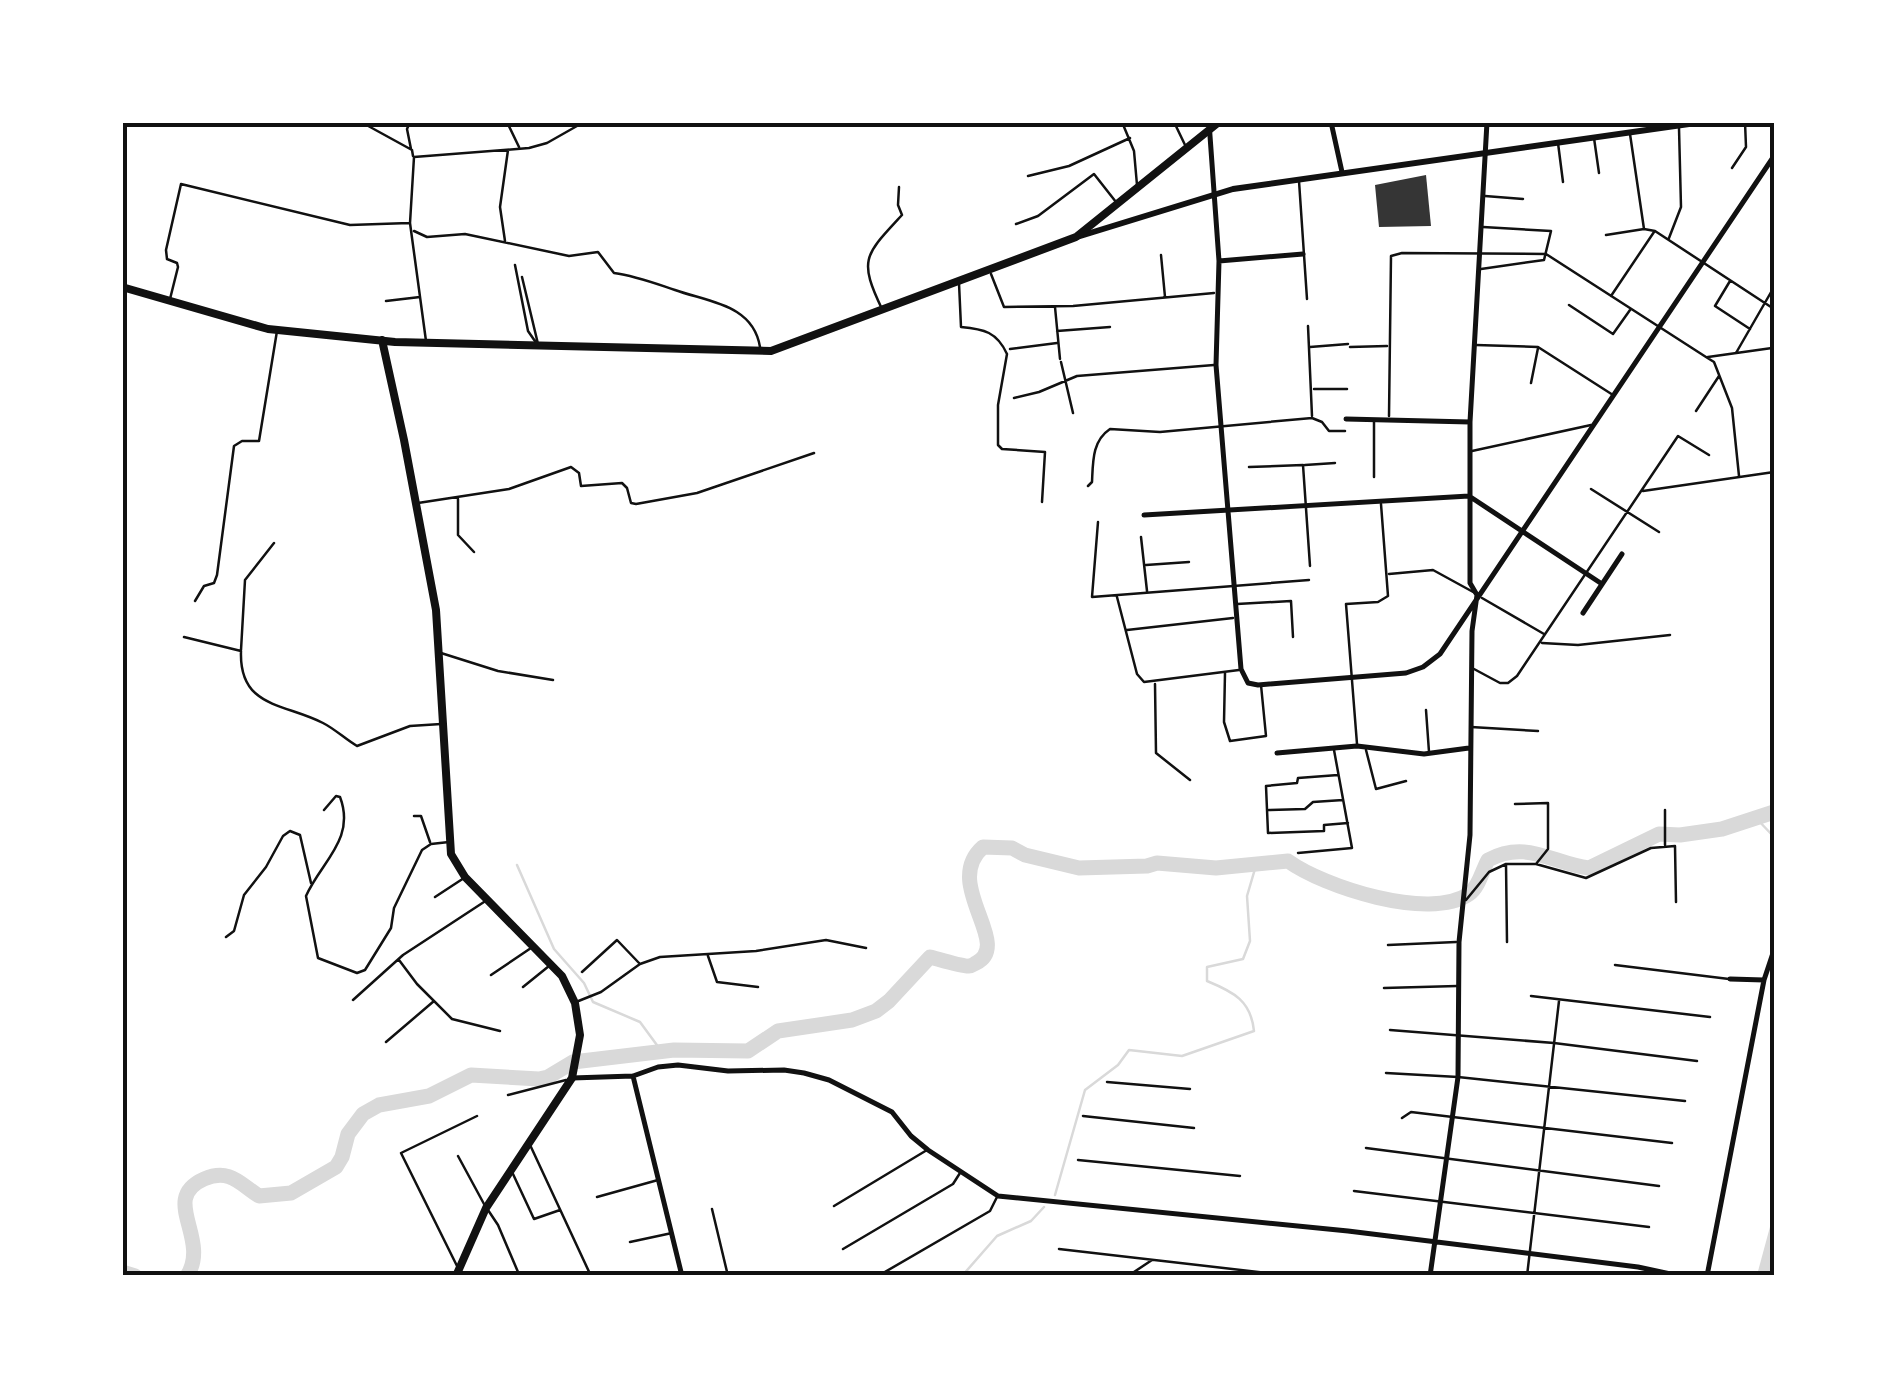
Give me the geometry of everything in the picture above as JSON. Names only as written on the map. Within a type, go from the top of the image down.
[{"type":"main road","points":[[123,290],[277,330],[426,343],[761,352],[1076,237],[1219,122]]},
{"type":"main road","points":[[382,340],[436,610],[454,861],[566,983],[575,1002],[579,1044],[573,1078],[486,1208],[457,1274]]},
{"type":"street","points":[[1331,122],[1342,172]]},
{"type":"street","points":[[1430,1276],[1458,1078],[1459,942],[1470,835],[1472,632],[1477,595],[1470,583],[1470,422],[1487,122]]},
{"type":"street","points":[[1628,122],[1630,132]]},
{"type":"street","points":[[1076,237],[1213,194],[1342,172],[1704,122]]},
{"type":"street","points":[[1210,126],[1219,261],[1216,365],[1240,670],[1248,683],[1261,685],[1406,673],[1423,667],[1440,654],[1774,156]]},
{"type":"street","points":[[1219,261],[1302,254]]},
{"type":"street","points":[[1346,419],[1470,422]]},
{"type":"street","points":[[1144,515],[1469,496],[1602,584]]},
{"type":"street","points":[[1583,613],[1622,554]]},
{"type":"street","points":[[1277,753],[1357,746],[1429,754],[1469,748]]},
{"type":"street","points":[[1708,1276],[1764,980],[1774,950]]},
{"type":"street","points":[[1730,979],[1764,980]]},
{"type":"street","points":[[573,1078],[634,1076],[678,1065],[728,1071],[784,1070],[829,1080],[892,1112],[928,1150],[998,1196],[1435,1243],[1680,1276]]},
{"type":"street","points":[[634,1076],[682,1276]]},
{"type":"lane","points":[[361,122],[412,150]]},
{"type":"lane","points":[[410,122],[407,129],[414,157],[410,223],[426,343]]},
{"type":"lane","points":[[507,122],[520,148]]},
{"type":"lane","points":[[414,157],[547,144],[584,122]]},
{"type":"lane","points":[[1122,122],[1134,152],[1137,186]]},
{"type":"lane","points":[[1174,122],[1187,148]]},
{"type":"lane","points":[[1732,168],[1746,148],[1744,122]]},
{"type":"lane","points":[[1669,239],[1676,228],[1680,207],[1679,126]]},
{"type":"lane","points":[[1630,132],[1644,228]]},
{"type":"lane","points":[[1594,137],[1599,173]]},
{"type":"lane","points":[[1028,176],[1070,166],[1130,138]]},
{"type":"lane","points":[[1558,141],[1563,182]]},
{"type":"lane","points":[[505,242],[500,207],[508,150]]},
{"type":"lane","points":[[1016,224],[1038,216],[1094,174],[1116,203]]},
{"type":"lane","points":[[1298,179],[1308,300]]},
{"type":"lane","points":[[170,302],[178,267],[166,258],[166,250],[181,184],[350,225],[410,223]]},
{"type":"lane","points":[[883,310],[866,275],[866,260],[902,216],[899,187]]},
{"type":"lane","points":[[1482,196],[1523,200]]},
{"type":"lane","points":[[1479,270],[1544,260],[1550,232],[1481,227]]},
{"type":"lane","points":[[1606,235],[1644,228],[1655,231],[1774,310]]},
{"type":"lane","points":[[414,231],[427,237],[465,234],[569,256],[598,252],[614,273],[644,278],[735,310],[756,329],[761,352]]},
{"type":"lane","points":[[1611,296],[1655,231]]},
{"type":"lane","points":[[1161,254],[1165,298]]},
{"type":"lane","points":[[1390,421],[1391,256],[1546,254],[1714,362],[1732,408],[1739,476]]},
{"type":"lane","points":[[514,265],[528,331],[538,346]]},
{"type":"lane","points":[[990,270],[1004,307],[1216,293]]},
{"type":"lane","points":[[522,277],[538,346]]},
{"type":"lane","points":[[1731,279],[1715,306],[1751,330]]},
{"type":"lane","points":[[959,282],[961,327],[982,328],[993,334],[1007,354],[998,405],[998,445],[1002,449],[1045,452],[1042,502]]},
{"type":"lane","points":[[1736,353],[1774,288]]},
{"type":"lane","points":[[386,301],[422,297]]},
{"type":"lane","points":[[1568,305],[1613,334],[1631,309]]},
{"type":"lane","points":[[1055,306],[1058,343],[1073,413]]},
{"type":"lane","points":[[1308,326],[1312,418]]},
{"type":"lane","points":[[1057,330],[1110,327]]},
{"type":"lane","points":[[195,601],[204,586],[218,576],[234,446],[242,441],[259,441],[277,330]]},
{"type":"lane","points":[[1010,350],[1058,343]]},
{"type":"lane","points":[[1474,345],[1538,347],[1614,395]]},
{"type":"lane","points":[[1309,346],[1388,346]]},
{"type":"lane","points":[[1530,384],[1538,347]]},
{"type":"lane","points":[[1706,357],[1772,348]]},
{"type":"lane","points":[[1014,398],[1077,376],[1216,365]]},
{"type":"lane","points":[[1696,411],[1720,374]]},
{"type":"lane","points":[[1311,389],[1347,389]]},
{"type":"lane","points":[[1088,486],[1092,482],[1096,447],[1110,429],[1160,432],[1312,418],[1329,430],[1345,431]]},
{"type":"lane","points":[[1374,421],[1374,477]]},
{"type":"lane","points":[[1470,451],[1593,424]]},
{"type":"lane","points":[[1472,669],[1500,683],[1508,683],[1517,676],[1678,436],[1709,455]]},
{"type":"lane","points":[[416,503],[509,489],[570,467],[579,474],[581,486],[622,483],[628,488],[631,504],[636,504],[697,494],[814,453]]},
{"type":"lane","points":[[1249,468],[1335,463]]},
{"type":"lane","points":[[1303,465],[1310,566]]},
{"type":"lane","points":[[1642,491],[1774,472]]},
{"type":"lane","points":[[1591,489],[1659,532]]},
{"type":"lane","points":[[458,498],[458,536],[474,552]]},
{"type":"lane","points":[[1357,746],[1346,604],[1383,600],[1389,590],[1380,499]]},
{"type":"lane","points":[[1098,522],[1092,598],[1309,580]]},
{"type":"lane","points":[[1142,537],[1147,592]]},
{"type":"lane","points":[[274,544],[245,580],[240,672],[261,699],[323,723],[357,746],[410,726],[442,724]]},
{"type":"lane","points":[[1144,565],[1189,562]]},
{"type":"lane","points":[[1387,574],[1433,570],[1545,635]]},
{"type":"lane","points":[[1116,596],[1137,674],[1144,682],[1240,670]]},
{"type":"lane","points":[[1236,604],[1291,601],[1293,637]]},
{"type":"lane","points":[[1126,630],[1237,618]]},
{"type":"lane","points":[[1540,643],[1578,645],[1670,635]]},
{"type":"lane","points":[[184,637],[241,651]]},
{"type":"lane","points":[[440,652],[522,677],[552,680]]},
{"type":"lane","points":[[1225,672],[1226,734],[1230,741],[1266,736],[1261,685]]},
{"type":"lane","points":[[1155,682],[1156,753],[1190,780]]},
{"type":"lane","points":[[1426,710],[1429,754]]},
{"type":"lane","points":[[1470,727],[1538,731]]},
{"type":"lane","points":[[1366,748],[1376,788],[1406,781]]},
{"type":"lane","points":[[1298,854],[1352,848],[1333,749]]},
{"type":"lane","points":[[1338,775],[1298,778],[1296,782],[1266,786],[1268,833],[1324,831],[1324,826],[1348,823]]},
{"type":"lane","points":[[324,810],[336,796],[344,804],[343,837],[311,885],[306,901],[316,956],[357,973],[362,972],[391,928],[396,902],[422,850],[430,844],[450,842]]},
{"type":"lane","points":[[1267,810],[1305,809],[1312,802],[1344,800]]},
{"type":"lane","points":[[1515,804],[1548,803],[1548,848],[1536,864]]},
{"type":"lane","points":[[1664,846],[1665,810]]},
{"type":"lane","points":[[414,816],[421,816],[425,822],[430,844]]},
{"type":"lane","points":[[226,937],[234,930],[244,894],[290,831],[300,835],[311,885]]},
{"type":"lane","points":[[1464,903],[1489,872],[1506,864],[1536,864],[1586,878],[1626,858],[1664,846],[1674,846],[1676,902]]},
{"type":"lane","points":[[1506,864],[1507,942]]},
{"type":"lane","points":[[434,897],[465,877]]},
{"type":"lane","points":[[353,1000],[399,960],[488,899]]},
{"type":"lane","points":[[582,972],[617,940],[640,964]]},
{"type":"lane","points":[[575,1002],[601,992],[640,964],[660,957],[826,940],[866,948]]},
{"type":"lane","points":[[1388,945],[1459,942]]},
{"type":"lane","points":[[491,975],[535,945]]},
{"type":"lane","points":[[708,955],[716,982],[758,987]]},
{"type":"lane","points":[[399,960],[452,1019],[500,1031]]},
{"type":"lane","points":[[523,987],[552,964]]},
{"type":"lane","points":[[1615,965],[1730,979]]},
{"type":"lane","points":[[1384,988],[1458,986]]},
{"type":"lane","points":[[1531,996],[1710,1018]]},
{"type":"lane","points":[[386,1042],[436,1000]]},
{"type":"lane","points":[[1527,1276],[1559,1001]]},
{"type":"lane","points":[[1390,1030],[1554,1044],[1697,1062]]},
{"type":"lane","points":[[1386,1073],[1685,1102]]},
{"type":"lane","points":[[508,1096],[573,1078]]},
{"type":"lane","points":[[1107,1082],[1190,1089]]},
{"type":"lane","points":[[1402,1118],[1411,1112],[1672,1143]]},
{"type":"lane","points":[[457,1274],[401,1153],[477,1116]]},
{"type":"lane","points":[[1083,1116],[1194,1128]]},
{"type":"lane","points":[[528,1141],[592,1276]]},
{"type":"lane","points":[[1366,1148],[1660,1186]]},
{"type":"lane","points":[[834,1206],[928,1150]]},
{"type":"lane","points":[[458,1156],[498,1225],[518,1272]]},
{"type":"lane","points":[[1078,1160],[1240,1176]]},
{"type":"lane","points":[[511,1168],[534,1219],[562,1210]]},
{"type":"lane","points":[[843,1249],[953,1184],[960,1172]]},
{"type":"lane","points":[[596,1197],[659,1180]]},
{"type":"lane","points":[[1354,1191],[1649,1227]]},
{"type":"lane","points":[[878,1276],[990,1212],[998,1196]]},
{"type":"lane","points":[[712,1209],[728,1276]]},
{"type":"lane","points":[[630,1242],[673,1233]]},
{"type":"lane","points":[[1059,1248],[1293,1276]]},
{"type":"lane","points":[[1128,1276],[1153,1259]]},
{"type":"shaded area","points":[[1774,1212],[1774,1275],[1757,1275]]},
{"type":"building","points":[[1426,175],[1431,226],[1379,227],[1375,185]]},
{"type":"waterway","points":[[187,1276],[193,1262],[185,1208],[191,1187],[221,1175],[259,1196],[291,1193],[336,1167],[348,1134],[363,1114],[379,1105],[429,1096],[471,1075],[539,1079],[573,1062],[674,1050],[748,1051],[778,1031],[852,1020],[876,1011],[930,957],[973,965],[985,954],[987,942],[970,878],[972,862],[983,847],[1012,848],[1079,868],[1157,863],[1216,868],[1288,861],[1351,890],[1429,904],[1469,894],[1488,860],[1502,854],[1528,852],[1589,868],[1659,834],[1722,829],[1774,812]]},
{"type":"waterway","points":[[1757,819],[1774,837]]},
{"type":"waterway","points":[[1055,1195],[1085,1090],[1118,1065],[1129,1050],[1182,1056],[1254,1031],[1249,1012],[1240,999],[1207,981],[1207,967],[1243,959],[1250,941],[1247,896],[1257,862]]},
{"type":"waterway","points":[[517,865],[554,949],[584,983],[593,1002],[640,1022],[662,1052]]},
{"type":"waterway","points":[[962,1276],[997,1236],[1031,1221],[1044,1207]]},
{"type":"waterway","points":[[122,1272],[135,1276]]}]
